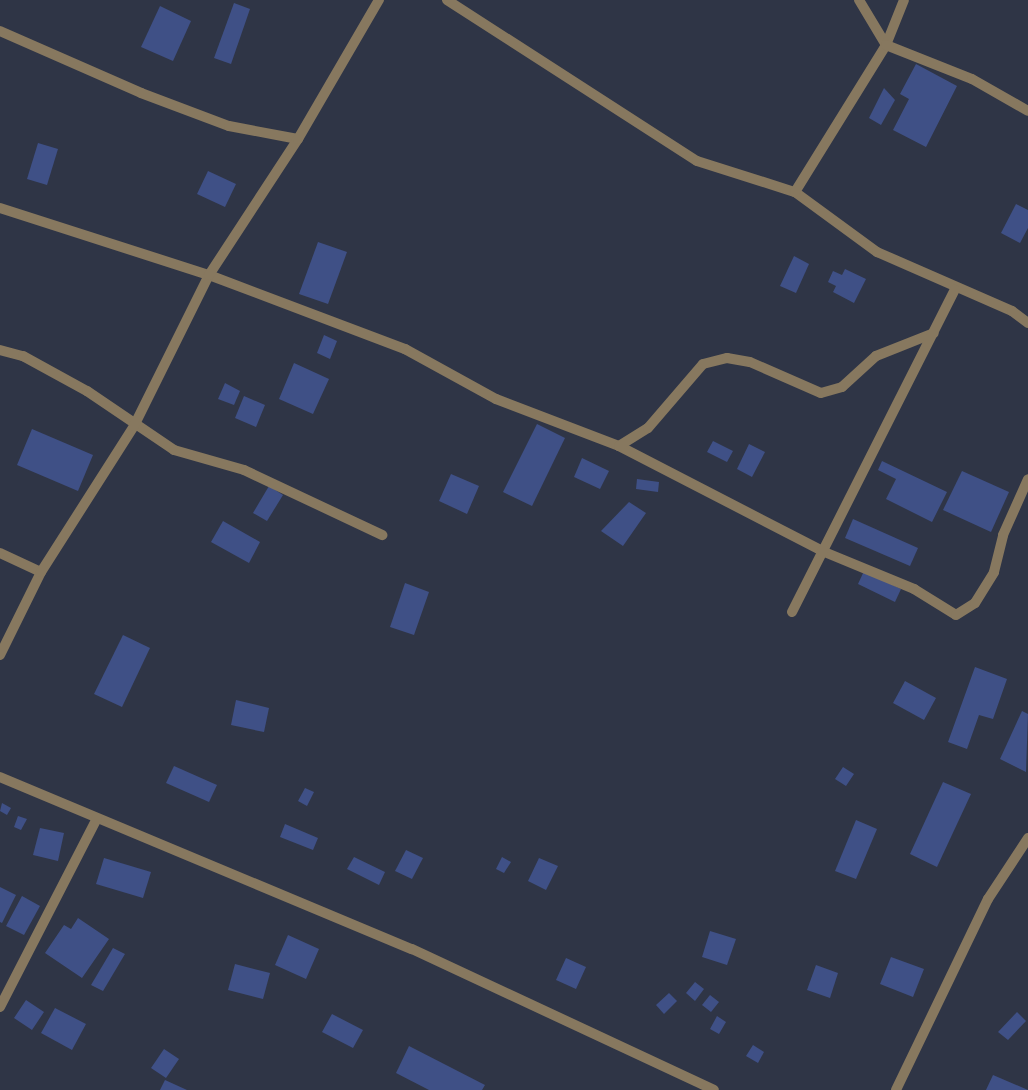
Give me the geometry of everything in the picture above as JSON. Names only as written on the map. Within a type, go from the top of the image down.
[{"type":"street","points":[[0,655],[41,572],[134,426],[209,275],[298,139],[380,0]]},
{"type":"street","points":[[859,0],[886,45],[972,79],[1028,111]]},
{"type":"street","points":[[795,192],[886,45],[904,0]]},
{"type":"street","points":[[455,1],[697,160],[795,192],[877,252],[956,290],[1012,311],[1028,323]]},
{"type":"street","points":[[0,31],[141,93],[229,126],[298,139]]},
{"type":"street","points":[[0,208],[209,275],[373,335],[496,399],[619,446],[822,551],[914,589],[956,615],[975,603],[994,572],[1003,535],[1028,480]]},
{"type":"street","points":[[792,612],[956,290]]},
{"type":"street","points":[[619,446],[648,428],[703,364],[727,358],[750,362],[822,393],[842,388],[876,356],[934,333]]},
{"type":"street","points":[[0,350],[23,356],[87,391],[134,426],[174,450],[244,470],[382,535]]},
{"type":"street","points":[[0,553],[41,572]]},
{"type":"street","points":[[0,777],[412,949],[714,1090]]},
{"type":"street","points":[[0,1007],[97,818]]},
{"type":"street","points":[[896,1090],[988,899],[1028,838]]},
{"type":"building","points":[[234,3],[250,9],[231,64],[214,58]]},
{"type":"building","points":[[160,6],[191,21],[173,61],[141,47]]},
{"type":"building","points":[[916,64],[957,86],[926,147],[893,130],[909,99],[900,94]]},
{"type":"building","points":[[884,88],[895,100],[881,125],[869,118]]},
{"type":"building","points":[[38,143],[58,149],[47,185],[27,179]]},
{"type":"building","points":[[208,171],[236,184],[225,207],[197,194]]},
{"type":"building","points":[[1016,204],[1028,210],[1028,228],[1020,243],[1001,233]]},
{"type":"building","points":[[318,242],[347,252],[328,304],[299,294]]},
{"type":"building","points":[[794,256],[809,264],[796,293],[780,286]]},
{"type":"building","points":[[845,269],[866,279],[854,303],[833,292],[836,286],[828,282],[833,271],[842,275]]},
{"type":"building","points":[[324,335],[337,341],[330,359],[317,353]]},
{"type":"building","points":[[294,363],[329,379],[313,414],[279,399]]},
{"type":"building","points":[[225,383],[240,391],[234,405],[218,399]]},
{"type":"building","points":[[244,396],[265,405],[256,427],[235,418]]},
{"type":"building","points":[[537,424],[565,438],[532,506],[503,492]]},
{"type":"building","points":[[32,429],[93,455],[78,491],[17,465]]},
{"type":"building","points":[[713,441],[733,451],[727,462],[707,452]]},
{"type":"building","points":[[749,444],[765,452],[752,477],[737,469]]},
{"type":"building","points":[[582,458],[609,471],[600,489],[574,477]]},
{"type":"building","points":[[882,461],[947,492],[932,522],[886,499],[896,479],[878,470]]},
{"type":"building","points":[[962,471],[1009,492],[991,532],[943,510]]},
{"type":"building","points":[[451,474],[479,486],[467,514],[439,501]]},
{"type":"building","points":[[637,479],[659,482],[658,492],[636,489]]},
{"type":"building","points":[[269,486],[283,495],[267,521],[253,513]]},
{"type":"building","points":[[629,502],[646,513],[623,546],[601,531]]},
{"type":"building","points":[[853,519],[918,548],[910,566],[845,538]]},
{"type":"building","points":[[223,521],[260,542],[249,563],[211,542]]},
{"type":"building","points":[[864,571],[901,589],[895,602],[858,584]]},
{"type":"building","points":[[405,583],[429,592],[414,635],[390,627]]},
{"type":"building","points":[[123,635],[150,648],[122,707],[94,694]]},
{"type":"building","points":[[975,667],[1007,679],[993,719],[979,715],[967,749],[948,742]]},
{"type":"building","points":[[905,681],[936,698],[924,720],[893,703]]},
{"type":"building","points":[[236,700],[269,708],[264,732],[231,725]]},
{"type":"building","points":[[1022,711],[1028,714],[1026,772],[1000,759]]},
{"type":"building","points":[[174,766],[217,785],[209,802],[166,783]]},
{"type":"building","points":[[843,767],[854,774],[846,786],[835,779]]},
{"type":"building","points":[[943,782],[971,794],[937,867],[910,854]]},
{"type":"building","points":[[305,788],[314,792],[307,806],[298,801]]},
{"type":"building","points":[[2,803],[11,808],[7,815],[0,811]]},
{"type":"building","points":[[18,816],[27,819],[21,830],[14,827]]},
{"type":"building","points":[[856,820],[877,829],[856,879],[835,871]]},
{"type":"building","points":[[285,824],[318,838],[313,850],[280,837]]},
{"type":"building","points":[[40,828],[64,833],[58,861],[33,855]]},
{"type":"building","points":[[406,850],[423,858],[412,879],[395,871]]},
{"type":"building","points":[[354,857],[385,872],[379,885],[347,869]]},
{"type":"building","points":[[502,857],[511,862],[504,873],[496,869]]},
{"type":"building","points":[[104,858],[151,872],[143,898],[96,884]]},
{"type":"building","points":[[539,858],[558,866],[546,890],[528,881]]},
{"type":"building","points":[[0,887],[16,895],[2,923],[0,922]]},
{"type":"building","points":[[22,896],[40,906],[24,935],[6,926]]},
{"type":"building","points":[[78,918],[109,939],[82,978],[45,953],[64,925],[71,929]]},
{"type":"building","points":[[710,931],[736,939],[727,965],[702,957]]},
{"type":"building","points":[[288,935],[319,949],[306,979],[275,965]]},
{"type":"building","points":[[113,948],[125,954],[103,991],[91,985]]},
{"type":"building","points":[[891,957],[924,969],[913,997],[880,984]]},
{"type":"building","points":[[566,958],[586,967],[576,989],[556,980]]},
{"type":"building","points":[[235,964],[270,973],[263,999],[228,990]]},
{"type":"building","points":[[816,965],[838,973],[830,998],[807,990]]},
{"type":"building","points":[[695,982],[704,989],[695,1001],[686,993]]},
{"type":"building","points":[[669,993],[677,1001],[664,1014],[656,1005]]},
{"type":"building","points":[[710,995],[719,1002],[711,1012],[702,1005]]},
{"type":"building","points":[[26,1000],[44,1012],[32,1030],[14,1018]]},
{"type":"building","points":[[55,1008],[86,1024],[72,1050],[41,1033]]},
{"type":"building","points":[[1017,1012],[1026,1021],[1008,1040],[998,1032]]},
{"type":"building","points":[[332,1014],[363,1030],[353,1048],[322,1032]]},
{"type":"building","points":[[717,1016],[726,1022],[719,1034],[710,1029]]},
{"type":"building","points":[[753,1045],[764,1052],[758,1063],[746,1056]]},
{"type":"building","points":[[409,1046],[485,1085],[482,1090],[429,1090],[396,1073]]},
{"type":"building","points":[[164,1049],[179,1059],[166,1078],[151,1068]]},
{"type":"building","points":[[993,1075],[1028,1090],[986,1090]]},
{"type":"building","points":[[165,1080],[187,1090],[160,1090]]}]
